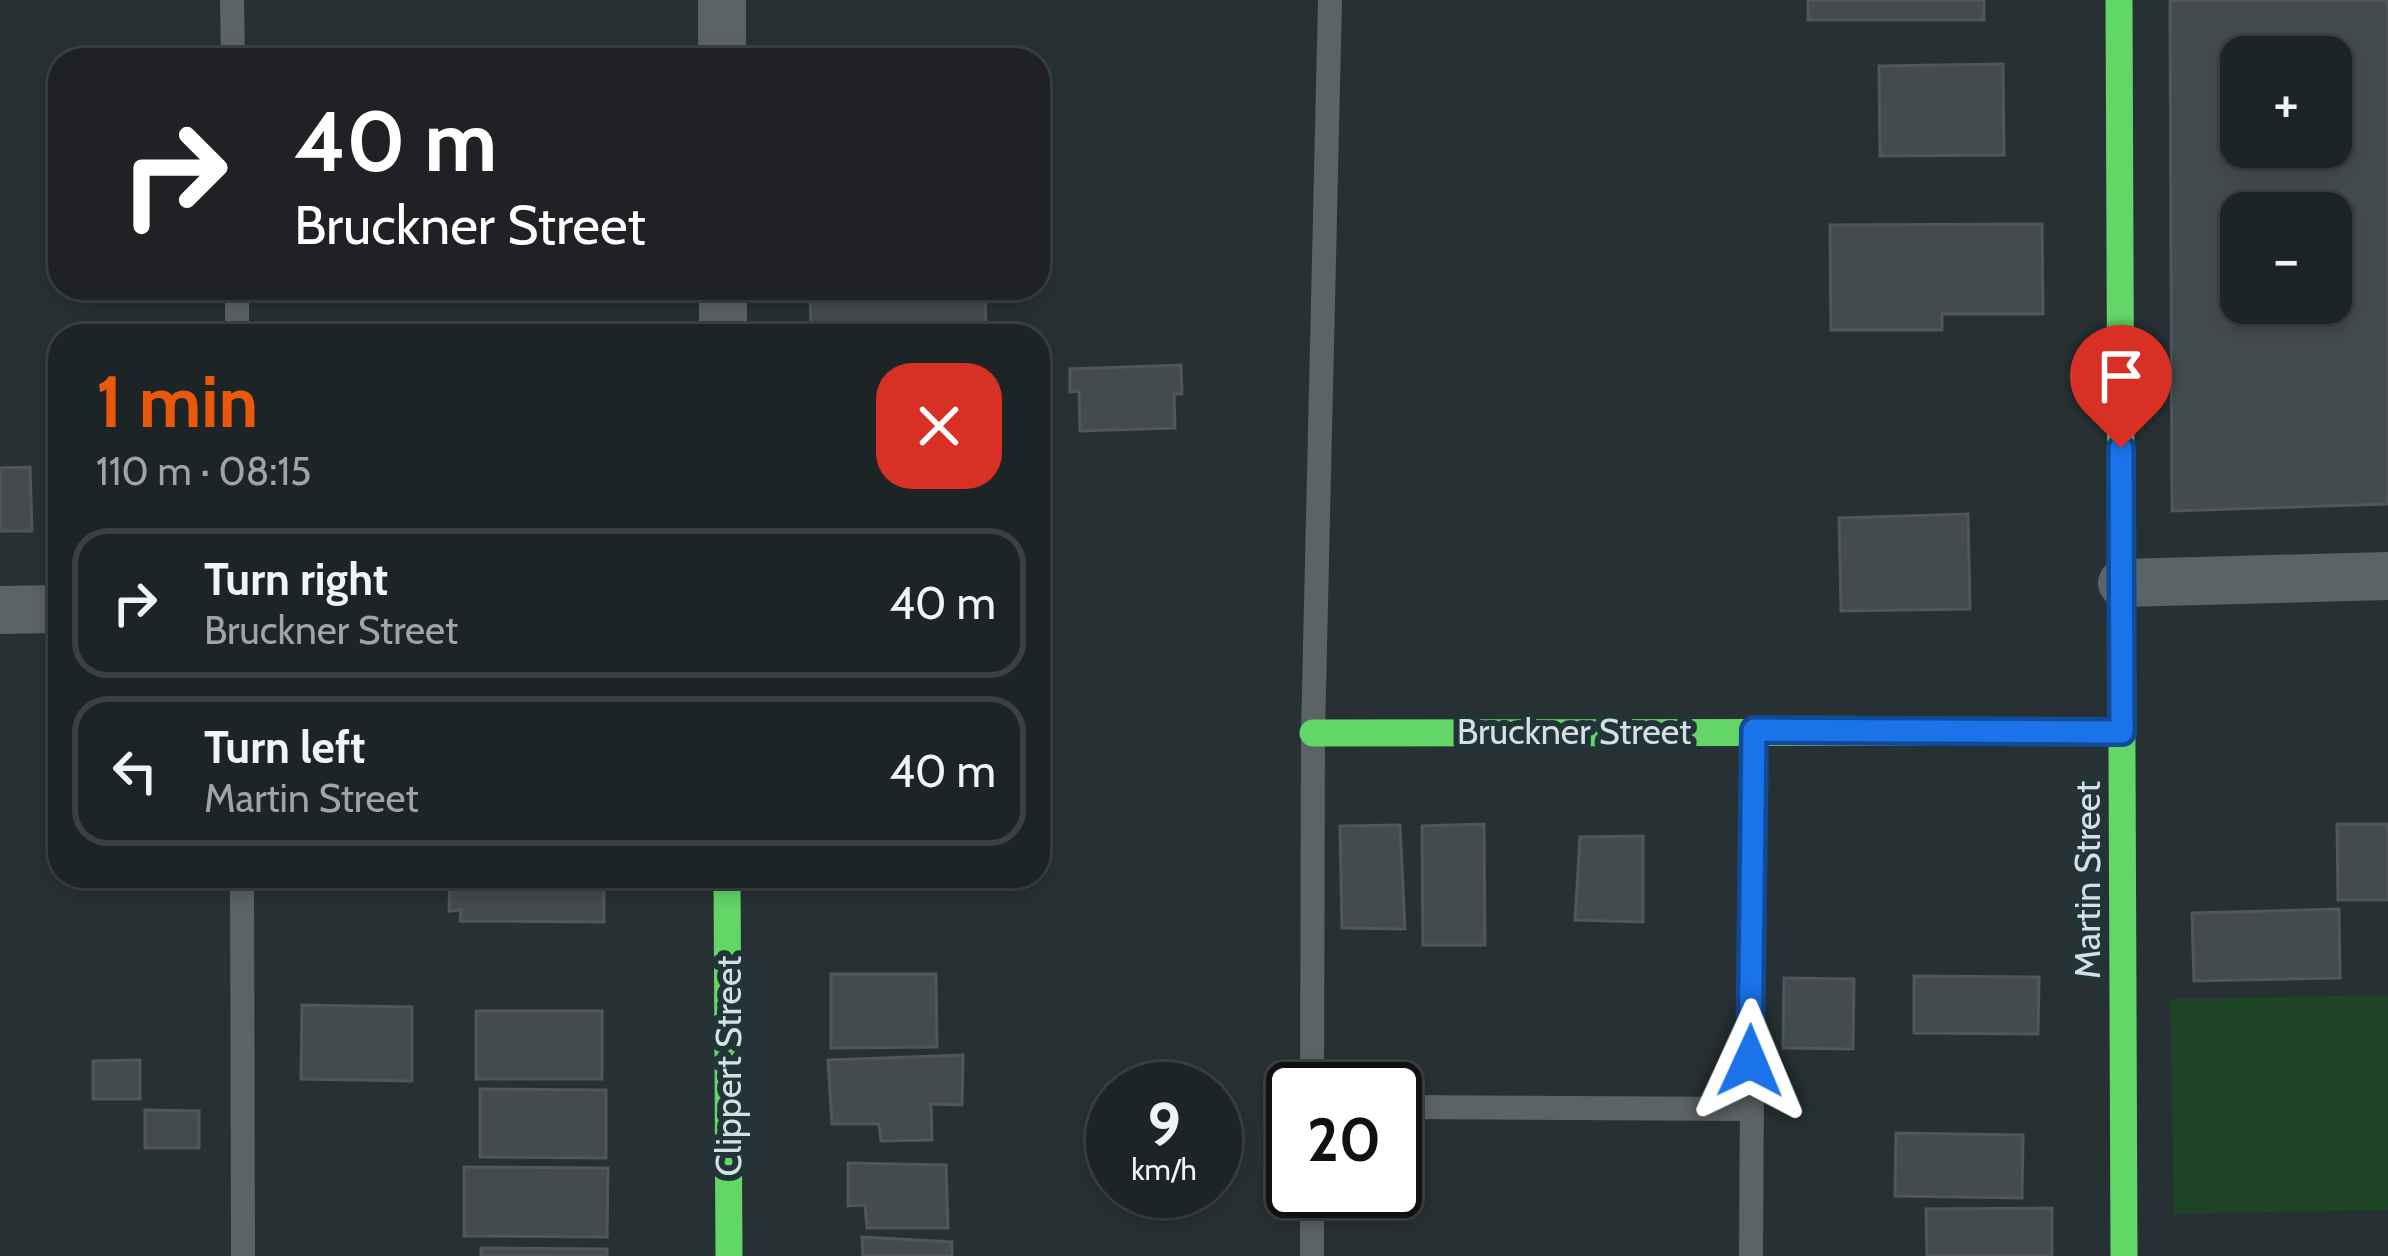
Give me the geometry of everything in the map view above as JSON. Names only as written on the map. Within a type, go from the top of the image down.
[{"type":"street","points":[[722,0],[722,48]]},
{"type":"street","name":"Martin Street","points":[[2119,0],[2124,1256]]},
{"type":"street","points":[[2122,583],[2388,576]]},
{"type":"street","points":[[0,610],[48,608]]},
{"type":"street","name":"Bruckner Street","points":[[1313,733],[2122,732]]},
{"type":"street","name":"Clippert Street","points":[[727,888],[729,1256]]},
{"type":"lane","points":[[232,0],[233,48]]},
{"type":"lane","points":[[1312,1062],[1313,733],[1330,0]]},
{"type":"lane","points":[[1751,1256],[1754,730]]},
{"type":"lane","points":[[242,888],[244,1256]]},
{"type":"lane","points":[[1422,1107],[1749,1109]]},
{"type":"lane","points":[[1312,1218],[1312,1256]]},
{"type":"green space","points":[[2388,995],[2388,1210],[2174,1214],[2170,999]]},
{"type":"building","points":[[1808,0],[1984,0],[1984,20],[1808,20]]},
{"type":"building","points":[[2170,0],[2388,0],[2388,504],[2172,511]]},
{"type":"building","points":[[2003,64],[2004,155],[1880,156],[1879,66]]},
{"type":"building","points":[[2042,224],[2043,314],[1942,314],[1942,330],[1831,330],[1830,225]]},
{"type":"building","points":[[810,300],[985,300],[986,324],[811,324]]},
{"type":"building","points":[[1181,365],[1182,394],[1174,394],[1175,428],[1080,431],[1079,391],[1070,392],[1070,369]]},
{"type":"building","points":[[30,467],[32,531],[0,531],[0,468]]},
{"type":"building","points":[[1968,514],[1970,609],[1841,611],[1839,518]]},
{"type":"building","points":[[1484,824],[1485,945],[1423,945],[1422,826]]},
{"type":"building","points":[[2337,824],[2388,824],[2388,900],[2338,900]]},
{"type":"building","points":[[1400,825],[1405,929],[1342,928],[1340,826]]},
{"type":"building","points":[[1643,836],[1643,922],[1575,920],[1580,837]]},
{"type":"building","points":[[450,888],[604,888],[604,922],[460,921],[461,910],[449,911]]},
{"type":"building","points":[[2339,909],[2340,978],[2194,981],[2192,913]]},
{"type":"building","points":[[831,974],[936,974],[937,1047],[831,1048]]},
{"type":"building","points":[[1914,976],[2039,977],[2038,1034],[1914,1033]]},
{"type":"building","points":[[1784,978],[1854,979],[1853,1049],[1783,1048]]},
{"type":"building","points":[[302,1005],[412,1007],[412,1081],[301,1079]]},
{"type":"building","points":[[476,1011],[602,1011],[602,1079],[476,1079]]},
{"type":"building","points":[[963,1055],[962,1105],[931,1104],[932,1140],[881,1141],[879,1124],[832,1124],[828,1060]]},
{"type":"building","points":[[140,1060],[140,1099],[93,1099],[93,1061]]},
{"type":"building","points":[[480,1089],[606,1090],[606,1158],[480,1157]]},
{"type":"building","points":[[145,1110],[199,1111],[199,1148],[145,1148]]},
{"type":"building","points":[[1896,1133],[2023,1135],[2022,1198],[1895,1196]]},
{"type":"building","points":[[848,1163],[946,1165],[948,1228],[867,1228],[865,1205],[848,1206]]},
{"type":"building","points":[[464,1167],[608,1168],[607,1237],[464,1236]]},
{"type":"building","points":[[2052,1208],[2052,1256],[1927,1256],[1926,1209]]},
{"type":"building","points":[[862,1237],[952,1242],[952,1256],[863,1256]]},
{"type":"building","points":[[481,1248],[607,1249],[607,1256],[481,1256]]},
{"type":"traffic: fast","points":[[2119,0],[2124,1256]]},
{"type":"traffic: fast","points":[[1313,733],[2123,732]]},
{"type":"traffic: fast","points":[[727,888],[729,1256]]},
{"type":"route","points":[[1750,1061],[1754,730],[2122,732],[2121,448]]}]
